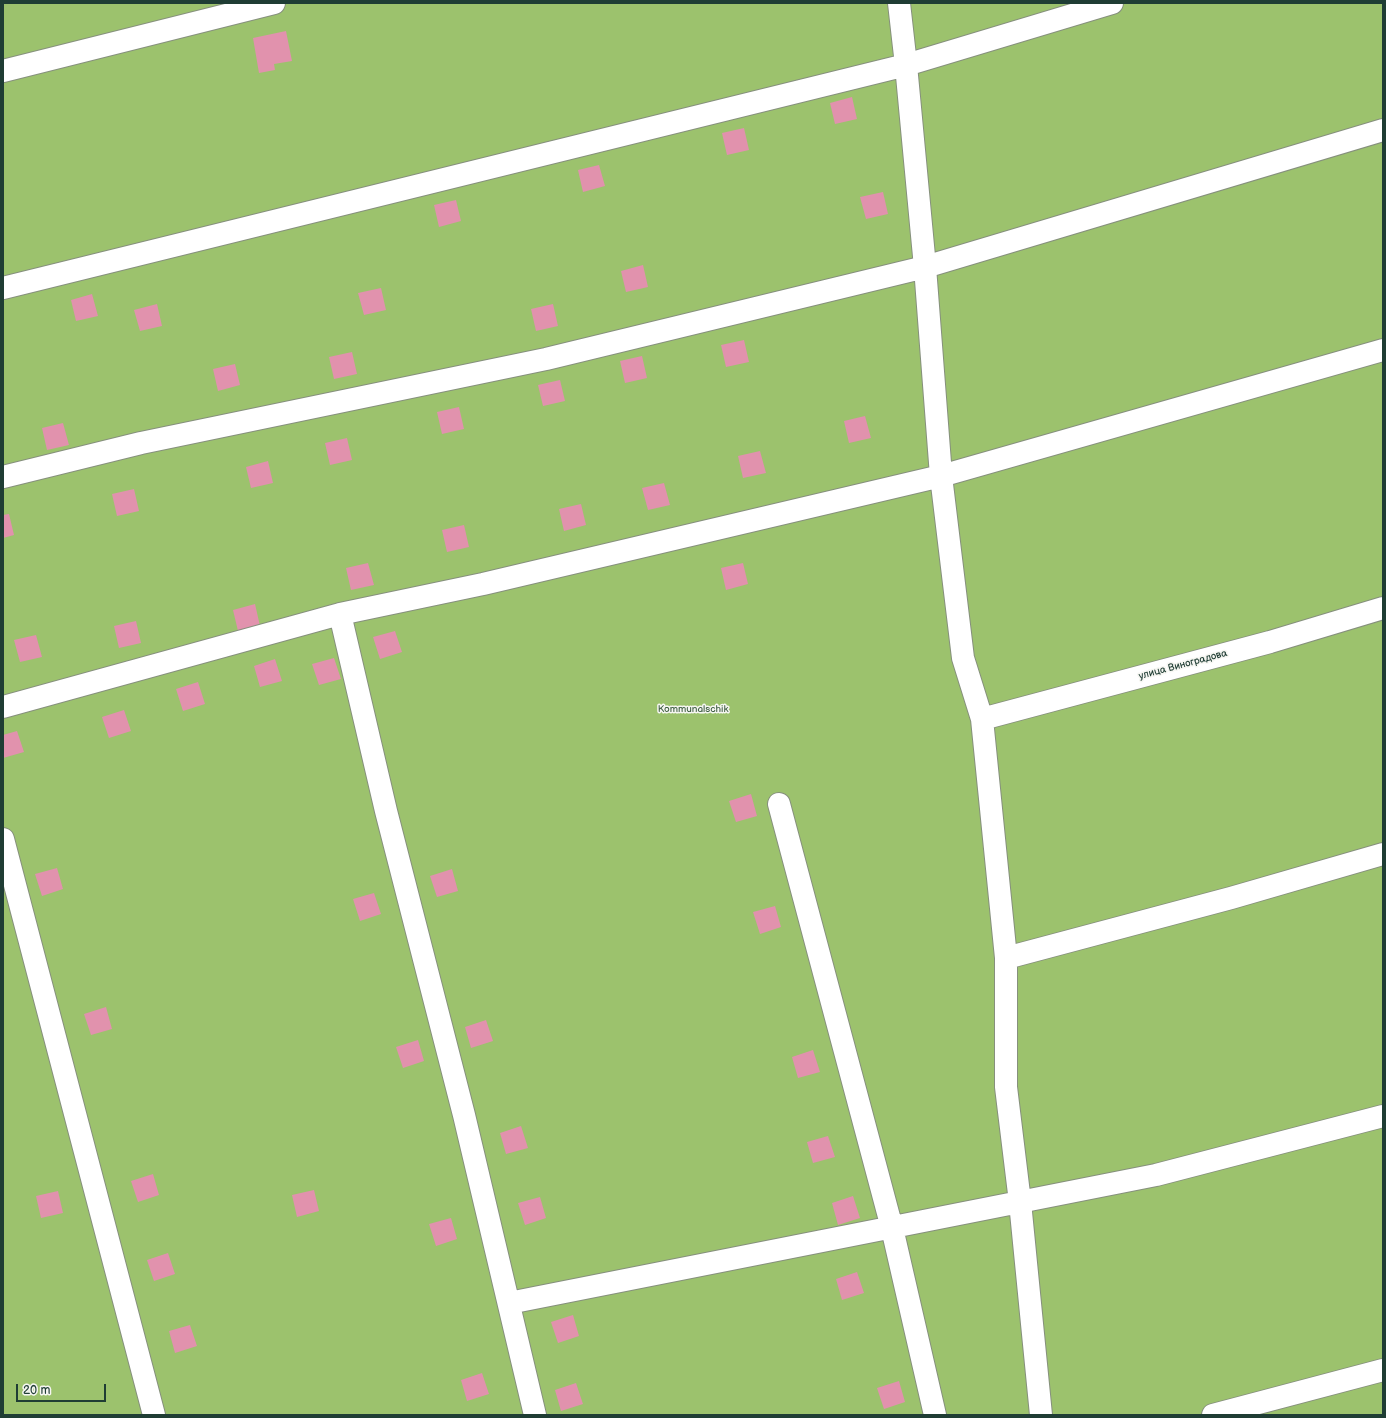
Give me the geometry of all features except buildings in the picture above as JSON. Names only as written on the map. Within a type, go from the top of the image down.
[{"type":"street","points":[[3,71],[274,3]]},
{"type":"street","points":[[899,3],[925,267],[941,476],[963,658],[982,719],[1006,958],[1006,1087],[1020,1202],[1041,1415]]},
{"type":"street","points":[[3,288],[906,65],[1112,3]]},
{"type":"street","points":[[3,476],[141,443],[546,359],[925,267],[1383,130]]},
{"type":"street","points":[[3,706],[340,614],[483,584],[941,476],[1383,350]]},
{"type":"street","name":"улица Виноградова","points":[[982,719],[1263,644],[1383,608]]},
{"type":"street","points":[[340,614],[386,811],[464,1115],[536,1415]]},
{"type":"street","points":[[779,804],[892,1228],[935,1415]]},
{"type":"street","points":[[3,839],[154,1415]]},
{"type":"street","points":[[1006,958],[1231,898],[1383,854]]},
{"type":"street","points":[[509,1303],[1156,1175],[1383,1116]]},
{"type":"street","points":[[1213,1415],[1383,1370]]},
{"type":"green space","name":"Kommunalschik","points":[[3,3],[1383,3],[1383,1415],[3,1415]]}]
